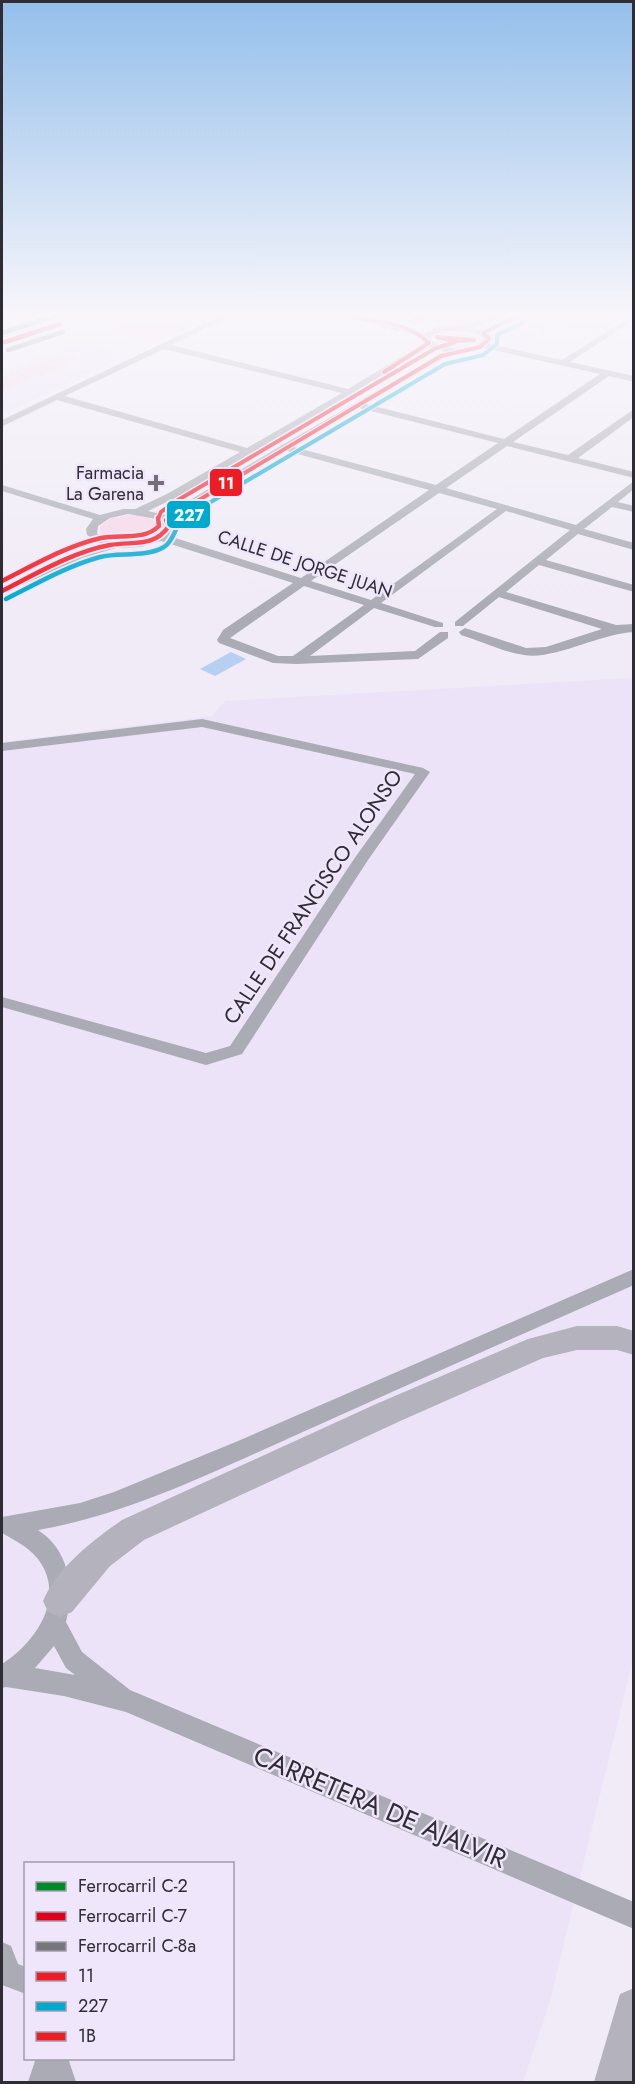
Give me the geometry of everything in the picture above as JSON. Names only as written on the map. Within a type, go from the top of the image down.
[{"type":"highway","points":[[57,1612],[99,1555],[133,1530],[387,1413],[538,1347],[577,1338],[617,1338],[633,1343]]},
{"type":"highway","points":[[614,2082],[633,2008]]},
{"type":"street","points":[[2,423],[25,412]]},
{"type":"street","points":[[112,412],[247,450]]},
{"type":"street","points":[[139,511],[171,496],[314,412]]},
{"type":"street","points":[[166,520],[345,412]]},
{"type":"street","points":[[385,412],[633,476]]},
{"type":"street","points":[[549,412],[300,582],[227,633],[223,640],[277,660],[418,655],[441,630],[459,636],[462,628],[497,593],[633,484]]},
{"type":"street","points":[[570,459],[633,412]]},
{"type":"street","points":[[285,447],[568,525],[576,530],[633,547]]},
{"type":"street","points":[[2,488],[100,518]]},
{"type":"street","points":[[610,503],[633,509]]},
{"type":"street","points":[[296,660],[504,508]]},
{"type":"street","points":[[139,511],[166,520],[169,526],[167,532],[161,537],[140,544],[115,544],[98,539],[93,535],[91,529],[100,518],[118,512],[139,511]]},
{"type":"street","points":[[2,582],[68,552],[93,535]]},
{"type":"street","name":"CALLE DE JORGE JUAN","points":[[161,537],[372,605],[441,630]]},
{"type":"street","points":[[2,591],[78,556],[115,544]]},
{"type":"street","points":[[537,561],[633,589]]},
{"type":"street","points":[[497,593],[616,629]]},
{"type":"street","points":[[462,628],[525,652],[547,651],[616,629],[633,628]]},
{"type":"street","name":"CALLE DE FRANCISCO ALONSO","points":[[2,747],[202,723],[423,772],[361,859],[236,1050],[206,1059],[2,1002]]},
{"type":"street","points":[[5,1525],[80,1514],[117,1501],[245,1448],[633,1276]]},
{"type":"street","points":[[3,1676],[26,1661],[42,1644],[57,1612],[59,1575],[49,1553],[32,1536],[5,1525]]},
{"type":"street","name":"CARRETERA DE AJALVIR","points":[[57,1612],[74,1660],[126,1700]]},
{"type":"street","name":"CARRETERA DE AJALVIR","points":[[3,1676],[64,1683],[126,1700],[633,1916]]},
{"type":"street","points":[[42,2082],[51,2060]]},
{"type":"street","points":[[53,2060],[62,2082]]},
{"type":"shaded area","points":[[130,515],[148,517],[158,523],[159,529],[147,538],[130,541],[113,540],[100,532],[100,526],[112,518]]},
{"type":"shaded area","points":[[633,678],[633,1659],[550,2001],[523,2082],[2,2082],[2,742],[212,716],[225,701]]},
{"type":"water","points":[[231,652],[246,659],[215,676],[200,669]]},
{"type":"transit line","name":"1B","points":[[2,581],[54,555],[96,539],[149,533],[159,526],[159,515],[173,503],[327,412]]},
{"type":"transit line","name":"11","points":[[2,591],[82,553],[110,545],[143,543],[158,539],[169,526],[166,520],[178,511],[346,412]]},
{"type":"transit line","name":"227","points":[[6,599],[76,565],[100,557],[158,550],[170,542],[177,530],[177,523],[183,518],[363,412]]},
{"type":"place","name":"Farmacia La Garena","points":[[156,483]]}]
